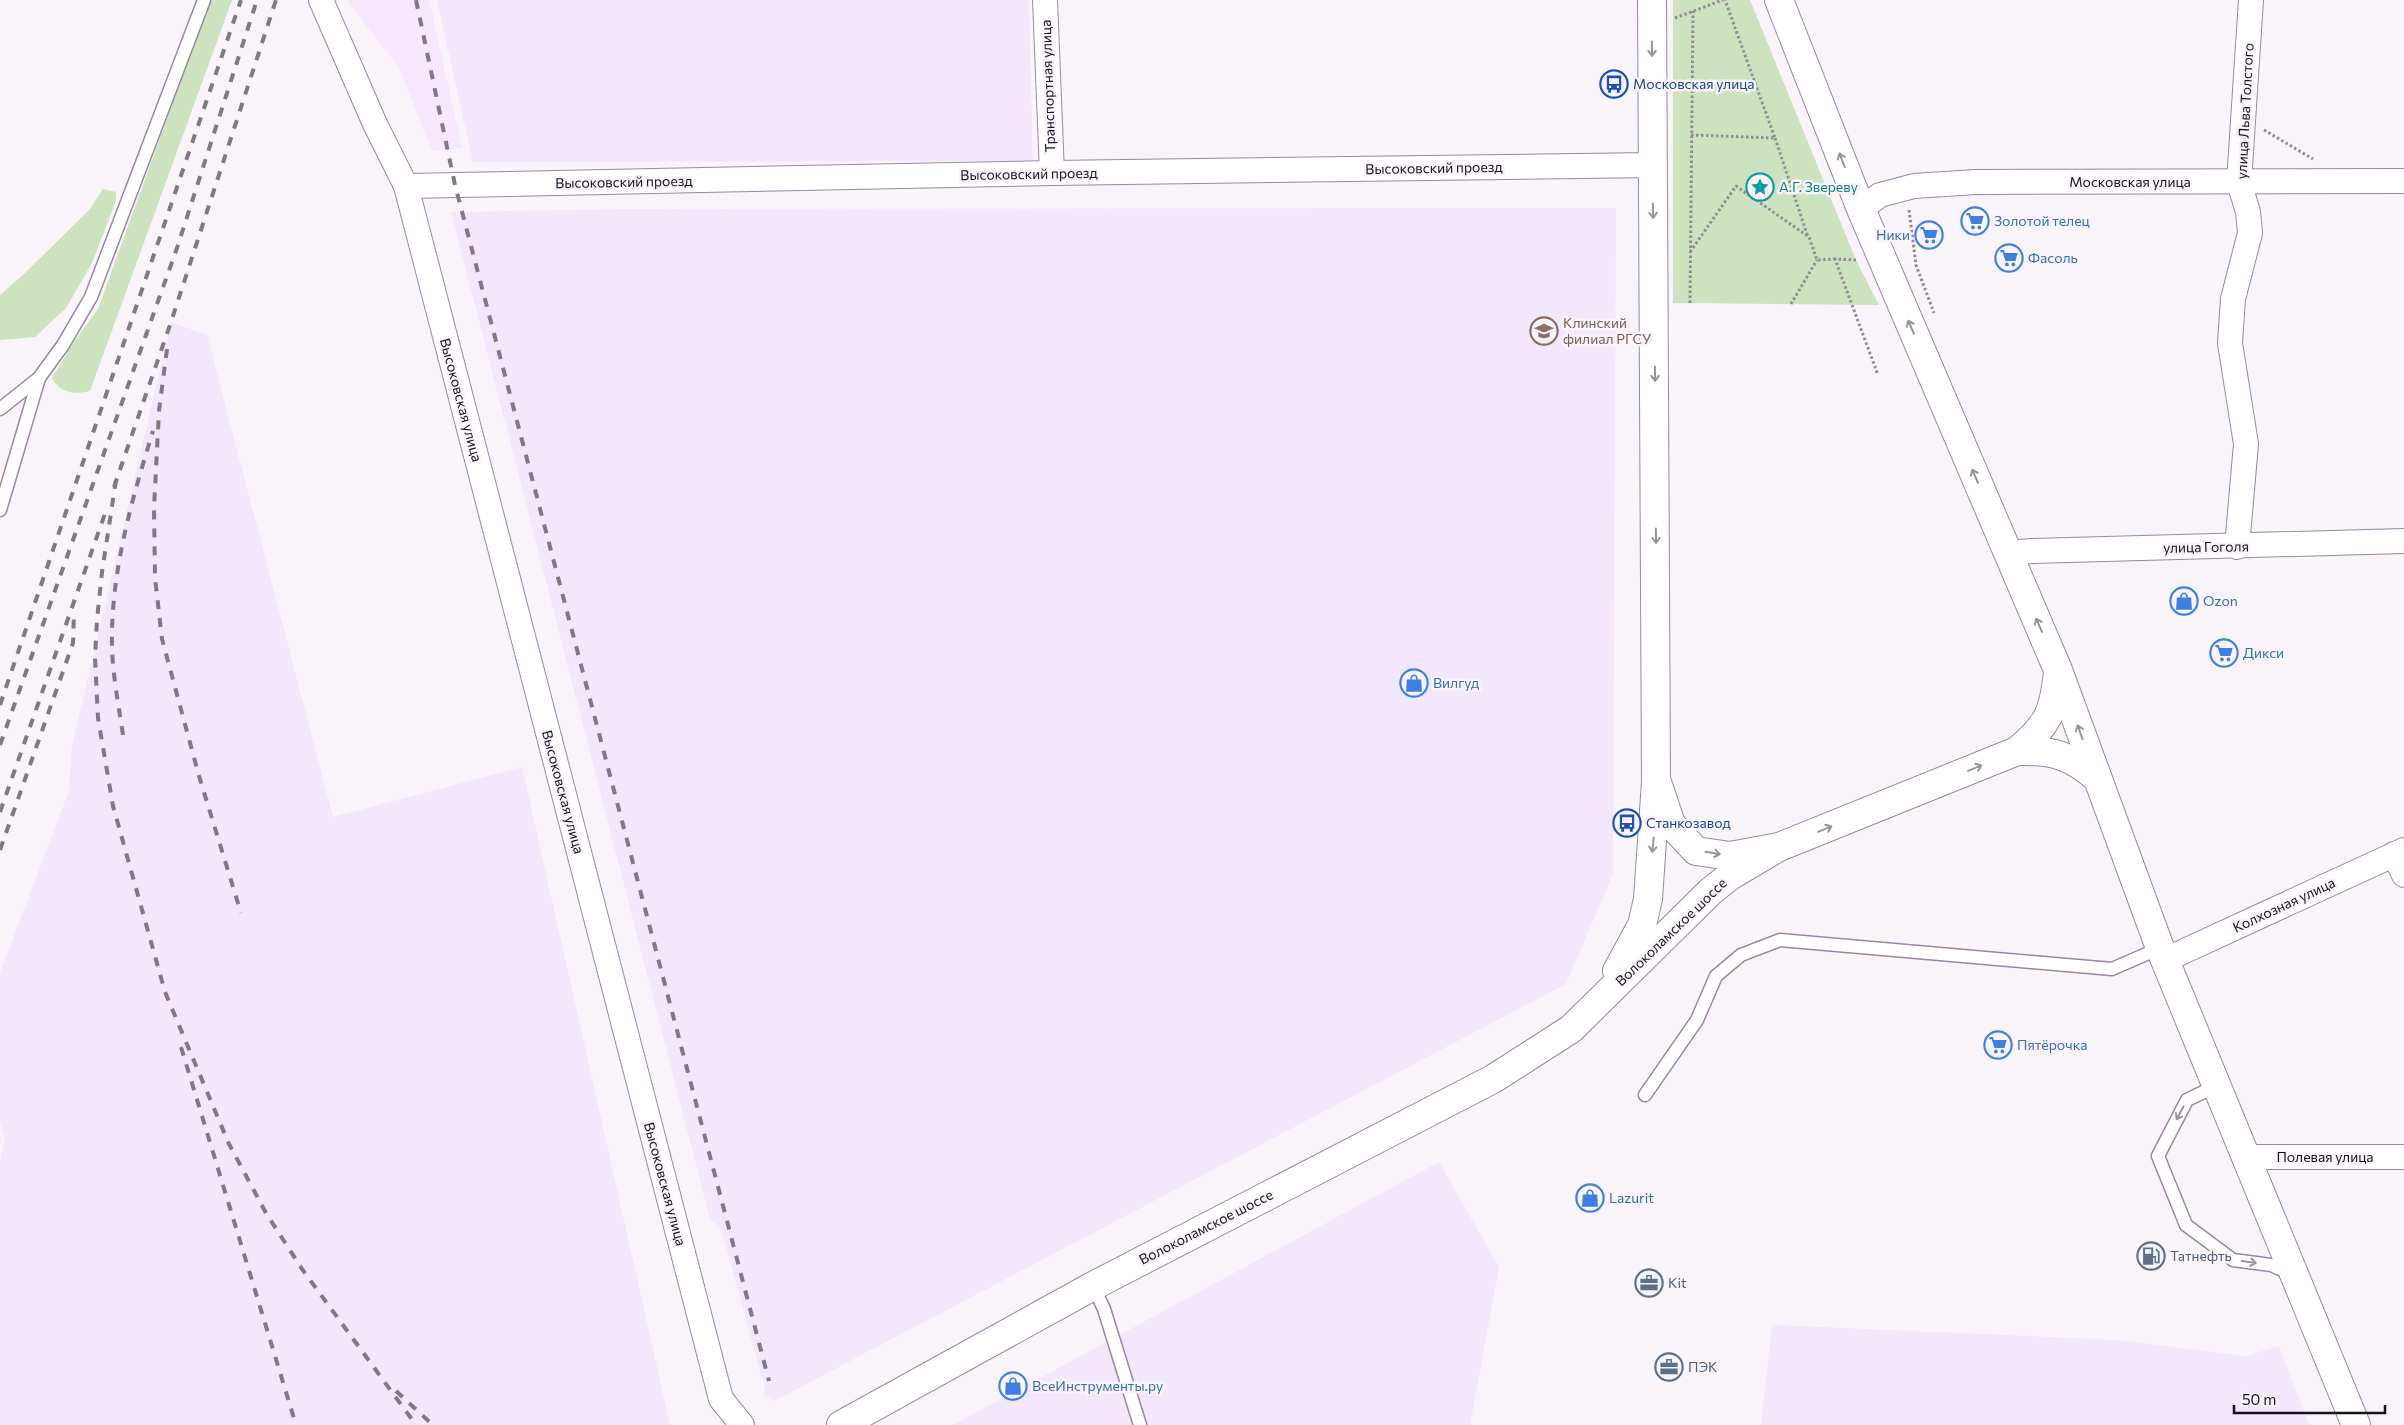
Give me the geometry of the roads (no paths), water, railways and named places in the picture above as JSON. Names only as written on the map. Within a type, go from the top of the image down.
[{"type":"main road","name":"Волоколамское шоссе","points":[[1571,1029],[1612,979],[1642,925],[1648,900],[1656,779],[1657,619],[1652,0]]},
{"type":"main road","points":[[1779,0],[1861,209],[2058,670],[2162,954],[2218,1085],[2356,1425]]},
{"type":"main road","points":[[2017,751],[2044,725],[2056,694],[2058,670]]},
{"type":"main road","points":[[1656,779],[1671,824],[1696,851],[1730,856],[1779,847],[2017,751],[2042,750],[2065,756],[2097,778]]},
{"type":"main road","name":"Волоколамское шоссе","points":[[841,1425],[1093,1286],[1494,1079],[1571,1029],[1711,891],[1730,876],[1779,847]]},
{"type":"street","name":"Высоковская улица","points":[[321,0],[375,124],[406,186],[728,1425]]},
{"type":"street","name":"Транспортная улица","points":[[1045,0],[1052,173]]},
{"type":"street","name":"улица Льва Толстого","points":[[2237,547],[2246,444],[2230,344],[2233,299],[2250,233],[2248,212],[2239,182],[2251,0]]},
{"type":"street","name":"Высоковский проезд","points":[[406,186],[1052,173],[1653,165]]},
{"type":"street","name":"Московская улица","points":[[1861,209],[1880,195],[1914,186],[1958,183],[2404,181]]},
{"type":"street","name":"улица Гоголя","points":[[2010,558],[2020,552],[2032,551],[2237,547],[2404,541]]},
{"type":"street","name":"Колхозная улица","points":[[2162,954],[2401,860]]},
{"type":"street","name":"Полевая улица","points":[[2246,1157],[2404,1157]]},
{"type":"street","name":"Высоковская улица","points":[[721,1399],[742,1425]]},
{"type":"lane","points":[[0,409],[39,378],[63,345],[91,298],[204,0]]},
{"type":"lane","points":[[0,510],[4,486],[39,378]]},
{"type":"lane","points":[[1645,1096],[1697,1020],[1716,976],[1741,955],[1780,940],[2112,970],[2162,954]]},
{"type":"lane","points":[[2218,1085],[2187,1100],[2158,1156],[2186,1225],[2233,1260],[2272,1265],[2294,1276]]},
{"type":"lane","points":[[1093,1286],[1104,1309],[1140,1425]]},
{"type":"railway","points":[[0,705],[241,0]]},
{"type":"railway","points":[[0,745],[177,248],[257,0]]},
{"type":"railway","points":[[114,487],[171,322],[276,0]]},
{"type":"railway","points":[[416,0],[455,185],[769,1381]]},
{"type":"railway","points":[[167,349],[159,411],[154,508],[155,578],[162,639],[199,776],[241,913]]},
{"type":"railway","points":[[123,735],[115,684],[112,633],[113,607],[125,530],[153,431]]},
{"type":"railway","points":[[116,480],[102,572],[97,620],[95,658],[98,718],[113,806],[165,992],[229,1144],[266,1213],[302,1269],[416,1425]]},
{"type":"railway","points":[[0,812],[107,508]]},
{"type":"railway","points":[[0,850],[73,643],[74,613]]},
{"type":"railway","points":[[181,1047],[296,1425]]},
{"type":"railway","points":[[396,1391],[433,1425]]},
{"type":"place","name":"Московская улица","points":[[1614,84]]},
{"type":"place","name":"А.Г. Звереву","points":[[1760,187]]},
{"type":"place","name":"Золотой телец","points":[[1975,221]]},
{"type":"place","name":"Ники","points":[[1929,235]]},
{"type":"place","name":"Фасоль","points":[[2009,258]]},
{"type":"place","name":"Клинский филиал РГСУ","points":[[1544,331]]},
{"type":"place","name":"Ozon","points":[[2184,601]]},
{"type":"place","name":"Дикси","points":[[2224,653]]},
{"type":"place","name":"Вилгуд","points":[[1414,683]]},
{"type":"place","name":"Станкозавод","points":[[1627,823]]},
{"type":"place","name":"Пятёрочка","points":[[1998,1045]]},
{"type":"place","name":"Lazurit","points":[[1590,1198]]},
{"type":"place","name":"Татнефть","points":[[2151,1256]]},
{"type":"place","name":"Kit","points":[[1649,1283]]},
{"type":"place","name":"ПЭК","points":[[1669,1367]]},
{"type":"place","name":"ВсеИнструменты.ру","points":[[1013,1386]]}]
